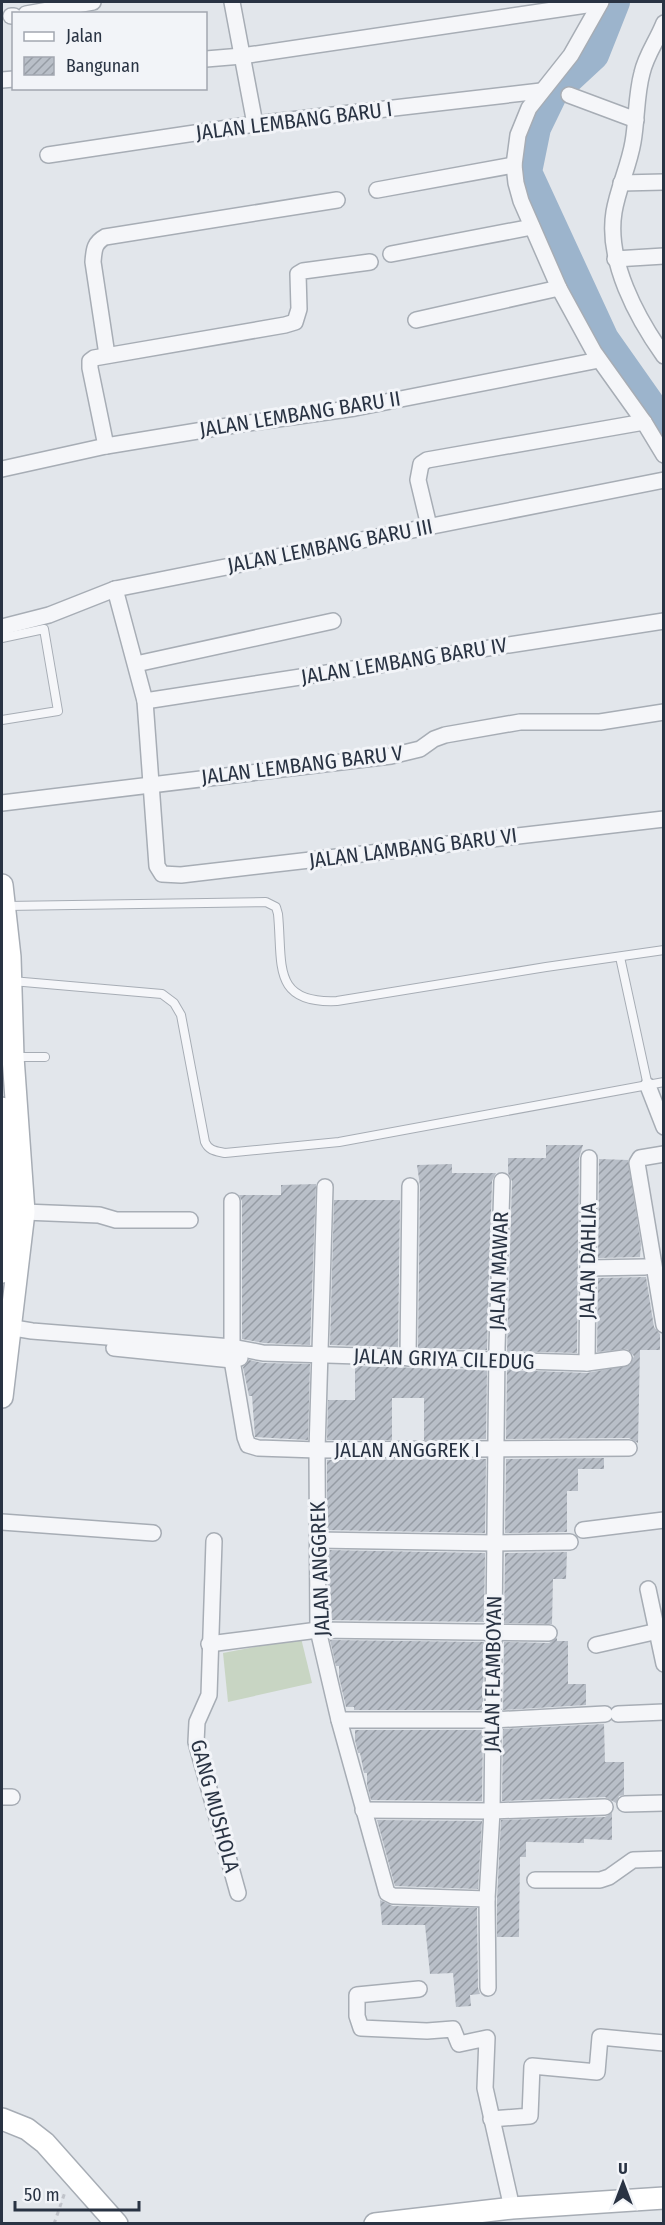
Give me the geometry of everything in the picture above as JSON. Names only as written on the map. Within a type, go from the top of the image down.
[{"type":"main road","points":[[2,899],[6,957],[10,1179],[2,1282]]},
{"type":"main road","points":[[2,1108],[3,1150],[10,1179],[24,1212],[6,1331],[2,1397]]},
{"type":"main road","points":[[2,2119],[27,2129],[59,2157],[117,2223]]},
{"type":"main road","points":[[375,2223],[444,2219],[512,2208],[663,2198]]},
{"type":"street","points":[[35,12],[93,2]]},
{"type":"street","points":[[232,2],[255,124]]},
{"type":"street","points":[[207,59],[242,56],[600,2]]},
{"type":"street","points":[[600,2],[571,55],[528,108],[518,135],[514,165],[521,201],[559,288],[599,360],[661,446]]},
{"type":"street","points":[[663,23],[647,56],[641,75],[633,144],[621,183],[612,236],[615,259],[643,327],[663,356]]},
{"type":"street","points":[[647,56],[663,56]]},
{"type":"street","name":"JALAN LEMBANG BARU I","points":[[48,155],[255,124],[541,91]]},
{"type":"street","points":[[569,95],[636,120]]},
{"type":"street","points":[[377,190],[514,165]]},
{"type":"street","points":[[621,183],[663,182]]},
{"type":"street","points":[[107,355],[93,262],[94,247],[99,240],[105,237],[337,200]]},
{"type":"street","points":[[391,254],[532,227]]},
{"type":"street","points":[[615,259],[663,256]]},
{"type":"street","points":[[106,446],[90,368],[90,361],[94,358],[285,326],[295,322],[299,309],[298,274],[303,271],[370,262]]},
{"type":"street","points":[[417,320],[559,288]]},
{"type":"street","name":"JALAN LEMBANG BARU II","points":[[2,469],[106,446],[355,408],[599,360]]},
{"type":"street","points":[[429,526],[418,480],[421,464],[428,460],[644,422]]},
{"type":"street","name":"JALAN LEMBANG BARU III","points":[[2,627],[49,615],[115,589],[663,480]]},
{"type":"street","points":[[115,589],[145,701],[152,784]]},
{"type":"street","points":[[136,664],[333,621]]},
{"type":"street","name":"JALAN LEMBANG BARU IV","points":[[145,701],[663,621]]},
{"type":"street","name":"JALAN LEMBANG BARU V","points":[[2,803],[391,756],[420,749],[434,739],[445,735],[520,722],[600,722],[663,712]]},
{"type":"street","name":"JALAN LAMBANG BARU VI","points":[[152,784],[157,866],[162,874],[181,875],[663,822]]},
{"type":"street","points":[[648,1086],[663,1127]]},
{"type":"street","points":[[663,1154],[640,1158],[637,1163],[663,1325]]},
{"type":"street","name":"JALAN DAHLIA","points":[[587,1363],[590,1158]]},
{"type":"street","name":"JALAN MAWAR","points":[[497,1360],[502,1181]]},
{"type":"street","points":[[408,1358],[410,1186]]},
{"type":"street","name":"JALAN ANGGREK","points":[[325,1187],[317,1450],[318,1630],[382,1884],[387,1893],[393,1896],[487,1899]]},
{"type":"street","points":[[232,1201],[232,1354],[245,1437],[249,1444],[258,1448],[317,1450]]},
{"type":"street","points":[[24,1212],[99,1215],[116,1220],[190,1220]]},
{"type":"street","points":[[588,1268],[645,1267]]},
{"type":"street","name":"JALAN GRIYA CILEDUG","points":[[6,1331],[232,1354],[587,1363],[624,1358]]},
{"type":"street","name":"JALAN FLAMBOYAN","points":[[488,1988],[487,1899],[492,1811],[497,1360]]},
{"type":"street","name":"JALAN ANGGREK I","points":[[317,1450],[629,1448]]},
{"type":"street","points":[[583,1530],[663,1520]]},
{"type":"street","points":[[2,1522],[153,1533]]},
{"type":"street","points":[[318,1540],[570,1542]]},
{"type":"street","name":"GANG MUSHOLA","points":[[214,1541],[209,1695],[197,1722],[196,1742],[238,1893]]},
{"type":"street","points":[[648,1589],[663,1664]]},
{"type":"street","points":[[209,1644],[318,1630],[549,1633]]},
{"type":"street","points":[[596,1645],[658,1631]]},
{"type":"street","points":[[339,1720],[492,1720],[663,1712]]},
{"type":"street","points":[[625,1804],[663,1803]]},
{"type":"street","points":[[363,1810],[492,1811],[604,1808]]},
{"type":"street","points":[[535,1880],[600,1880],[609,1877],[633,1860],[663,1859]]},
{"type":"street","points":[[419,1989],[357,1995],[357,2016],[361,2028],[416,2031],[453,2029],[459,2044],[487,2038],[485,2088],[512,2208]]},
{"type":"street","points":[[491,2119],[530,2116],[532,2066],[597,2072],[600,2037],[663,2043]]},
{"type":"lane","points":[[2,638],[44,629],[58,711],[2,720]]},
{"type":"lane","points":[[2,899],[266,902],[276,907],[278,914],[284,978],[289,989],[304,998],[320,1002],[663,950]]},
{"type":"lane","points":[[620,957],[648,1086]]},
{"type":"lane","points":[[6,981],[162,994],[174,1002],[182,1015],[205,1142],[214,1151],[225,1153],[339,1142],[663,1082]]},
{"type":"lane","points":[[7,1057],[45,1057]]},
{"type":"path","points":[[54,2223],[72,2173]]},
{"type":"green space","points":[[301,1638],[312,1683],[228,1702],[223,1653]]},
{"type":"building","points":[[546,1145],[583,1145],[579,1158],[577,1353],[507,1351],[512,1181],[508,1173],[508,1158],[546,1158]]},
{"type":"building","points":[[599,1159],[628,1160],[641,1244],[640,1257],[598,1258]]},
{"type":"building","points":[[452,1164],[452,1173],[496,1173],[492,1181],[487,1350],[418,1348],[420,1186],[417,1165]]},
{"type":"building","points":[[316,1184],[310,1345],[264,1343],[242,1339],[242,1201],[239,1195],[281,1195],[281,1185]]},
{"type":"building","points":[[334,1200],[400,1200],[398,1347],[330,1345]]},
{"type":"building","points":[[646,1277],[654,1327],[660,1334],[660,1350],[640,1350],[638,1443],[629,1438],[506,1439],[507,1370],[587,1373],[630,1365],[634,1356],[627,1349],[597,1352],[598,1278]]},
{"type":"building","points":[[249,1360],[263,1363],[310,1364],[308,1440],[255,1437],[252,1396],[249,1396],[243,1367]]},
{"type":"building","points":[[355,1366],[487,1370],[486,1439],[424,1440],[424,1398],[392,1398],[392,1440],[327,1440],[328,1400],[355,1400]]},
{"type":"building","points":[[604,1458],[604,1469],[578,1469],[578,1491],[567,1491],[567,1532],[505,1533],[506,1459]]},
{"type":"building","points":[[486,1459],[485,1533],[327,1530],[327,1460]]},
{"type":"building","points":[[327,1550],[485,1553],[484,1622],[328,1620]]},
{"type":"building","points":[[567,1552],[566,1579],[553,1579],[552,1624],[504,1623],[505,1553]]},
{"type":"building","points":[[557,1638],[557,1641],[568,1641],[568,1684],[586,1684],[586,1705],[503,1710],[504,1642],[549,1643]]},
{"type":"building","points":[[330,1640],[484,1642],[483,1710],[354,1710],[354,1707],[346,1707],[339,1677],[339,1666],[336,1666]]},
{"type":"building","points":[[604,1724],[605,1762],[624,1762],[624,1795],[619,1796],[616,1803],[605,1797],[502,1801],[503,1729]]},
{"type":"building","points":[[355,1730],[483,1730],[482,1801],[371,1800],[367,1773],[364,1773],[355,1740]]},
{"type":"building","points":[[612,1813],[612,1840],[584,1839],[584,1843],[526,1842],[526,1857],[520,1857],[519,1937],[497,1937],[501,1820],[605,1817]]},
{"type":"building","points":[[377,1820],[482,1821],[478,1889],[395,1886]]},
{"type":"building","points":[[380,1900],[393,1906],[477,1908],[480,1994],[470,1995],[471,2006],[456,2007],[453,1973],[430,1974],[425,1925],[382,1925]]},
{"type":"waterway","points":[[615,2],[594,55],[553,93],[536,128],[527,172],[604,339],[664,424]]}]
